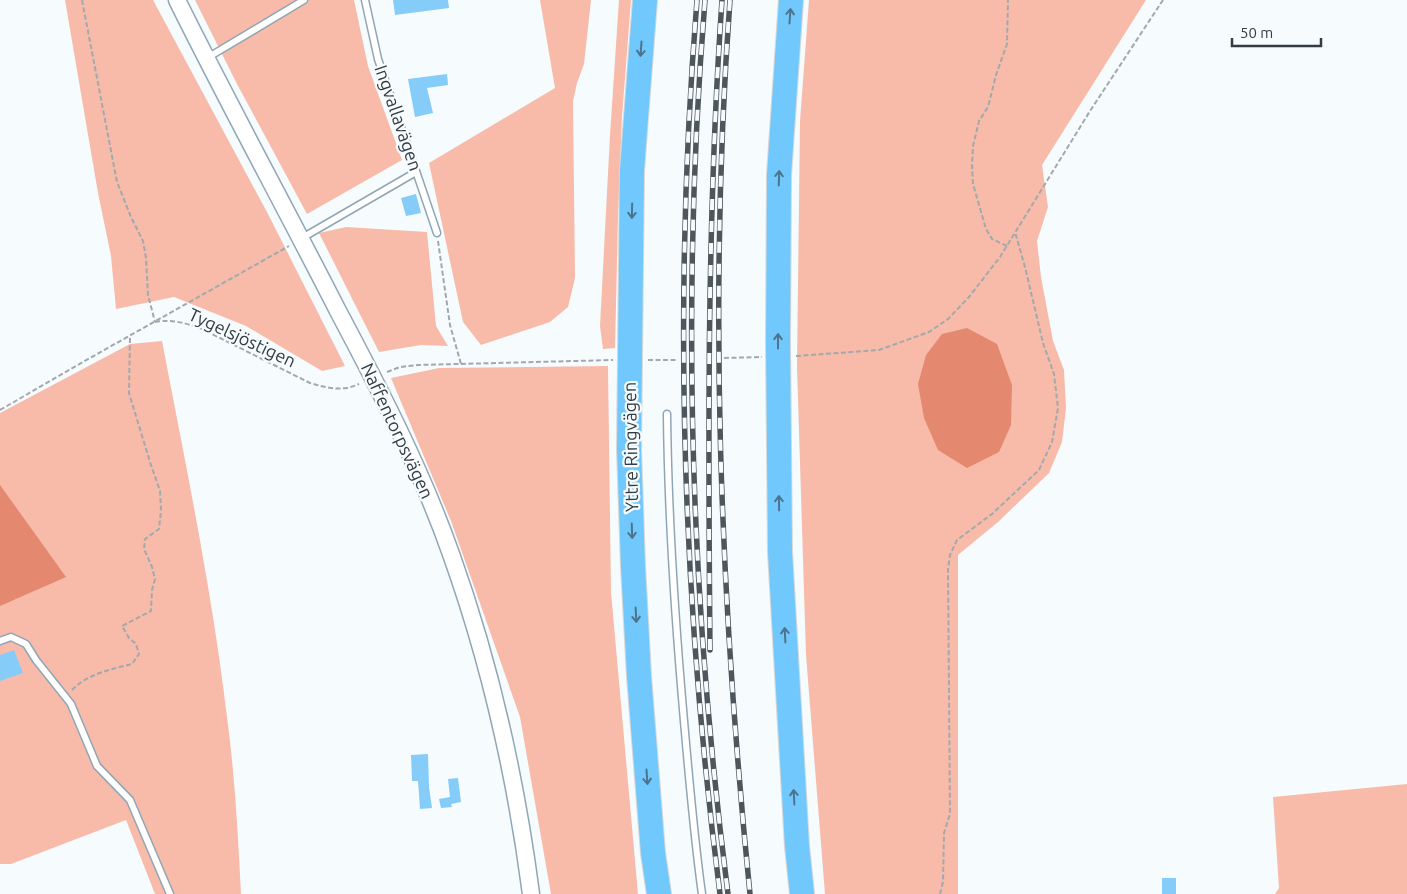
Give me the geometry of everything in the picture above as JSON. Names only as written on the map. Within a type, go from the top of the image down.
[{"type":"highway","name":"Yttre Ringvägen","points":[[645,0],[632,170],[630,449],[633,566],[640,676],[653,853],[659,894]]},
{"type":"highway","points":[[791,0],[779,175],[780,552],[797,846],[803,894]]},
{"type":"street","name":"Naffentorpsvägen","points":[[177,0],[206,59],[373,376],[406,444],[429,498],[451,554],[493,692],[519,815],[531,894]]},
{"type":"lane","points":[[206,59],[304,0]]},
{"type":"lane","name":"Ingvallavägen","points":[[365,0],[378,59],[437,234]]},
{"type":"lane","points":[[301,239],[416,172]]},
{"type":"lane","points":[[667,414],[669,492],[678,650],[702,894]]},
{"type":"lane","points":[[0,641],[12,637],[26,644],[70,704],[97,766],[130,800],[170,894]]},
{"type":"path","points":[[82,0],[117,182],[131,217],[143,240],[148,295],[155,322],[301,239]]},
{"type":"path","points":[[1007,246],[992,239],[986,229],[973,184],[972,165],[973,146],[979,121],[988,106],[1007,44],[1008,0]]},
{"type":"path","points":[[789,356],[879,350],[929,332],[948,319],[969,298],[1000,257],[1090,111],[1163,0]]},
{"type":"path","points":[[940,894],[943,882],[944,833],[950,814],[948,570],[950,555],[957,540],[992,514],[1039,470],[1052,442],[1058,408],[1054,374],[1043,343],[1015,232]]},
{"type":"path","points":[[437,234],[450,325],[461,364]]},
{"type":"path","name":"Tygelsjöstigen","points":[[0,410],[155,322],[166,320],[183,322],[202,329],[310,383],[329,389],[342,390],[373,376],[400,367],[613,360]]},
{"type":"path","points":[[65,697],[78,684],[108,670],[132,664],[139,654],[136,644],[128,638],[122,626],[151,611],[152,590],[155,578],[144,549],[145,539],[159,529],[161,511],[160,491],[129,394],[130,336]]},
{"type":"path","points":[[724,358],[767,356]]},
{"type":"path","points":[[647,360],[676,360]]},
{"type":"shaded area","points":[[65,0],[153,0],[268,214],[345,366],[322,371],[246,326],[174,297],[116,309],[111,256],[98,193]]},
{"type":"shaded area","points":[[195,0],[354,0],[368,66],[402,160],[307,214],[237,84]]},
{"type":"shaded area","points":[[540,0],[591,0],[584,64],[573,101],[575,278],[568,307],[550,322],[481,345],[463,322],[429,163],[555,88]]},
{"type":"shaded area","points":[[619,0],[631,0],[622,117],[615,348],[603,349],[600,326]]},
{"type":"shaded area","points":[[809,0],[1146,0],[1042,165],[1048,207],[1037,241],[1041,277],[1053,341],[1064,370],[1066,408],[1062,442],[1049,473],[998,522],[958,555],[958,894],[825,894],[806,655],[797,367],[800,121]]},
{"type":"shaded area","points":[[346,227],[427,232],[436,326],[448,346],[421,345],[379,352],[319,233]]},
{"type":"shaded area","points":[[967,328],[997,344],[1012,385],[1011,425],[999,452],[967,468],[938,450],[924,418],[918,384],[926,355],[942,334]]},
{"type":"shaded area","points":[[162,341],[198,529],[221,670],[234,783],[241,894],[155,894],[126,820],[11,864],[0,864],[0,413],[130,344]]},
{"type":"shaded area","points":[[608,366],[611,592],[638,894],[551,894],[520,717],[451,521],[391,378],[439,368]]},
{"type":"shaded area","points":[[0,485],[66,577],[0,606]]},
{"type":"shaded area","points":[[1407,784],[1407,894],[1275,894],[1279,888],[1273,797]]},
{"type":"building","points":[[393,0],[448,0],[449,8],[395,15]]},
{"type":"building","points":[[447,74],[448,85],[427,88],[433,113],[415,117],[408,79]]},
{"type":"building","points":[[416,194],[421,213],[406,216],[401,198]]},
{"type":"building","points":[[14,650],[23,673],[0,681],[0,655]]},
{"type":"building","points":[[428,754],[432,808],[420,809],[418,781],[412,781],[411,755]]},
{"type":"building","points":[[458,778],[461,802],[451,804],[452,807],[441,808],[439,799],[450,797],[448,779]]},
{"type":"building","points":[[1162,878],[1176,878],[1176,894],[1162,894]]},
{"type":"railway","points":[[697,0],[685,224],[685,448],[697,672],[720,894]]},
{"type":"railway","points":[[705,0],[693,223],[693,447],[705,671],[715,783],[728,894]]},
{"type":"railway","points":[[710,650],[709,406],[711,243],[722,0]]},
{"type":"railway","points":[[730,0],[723,112],[720,224],[720,447],[731,671],[750,894]]}]
